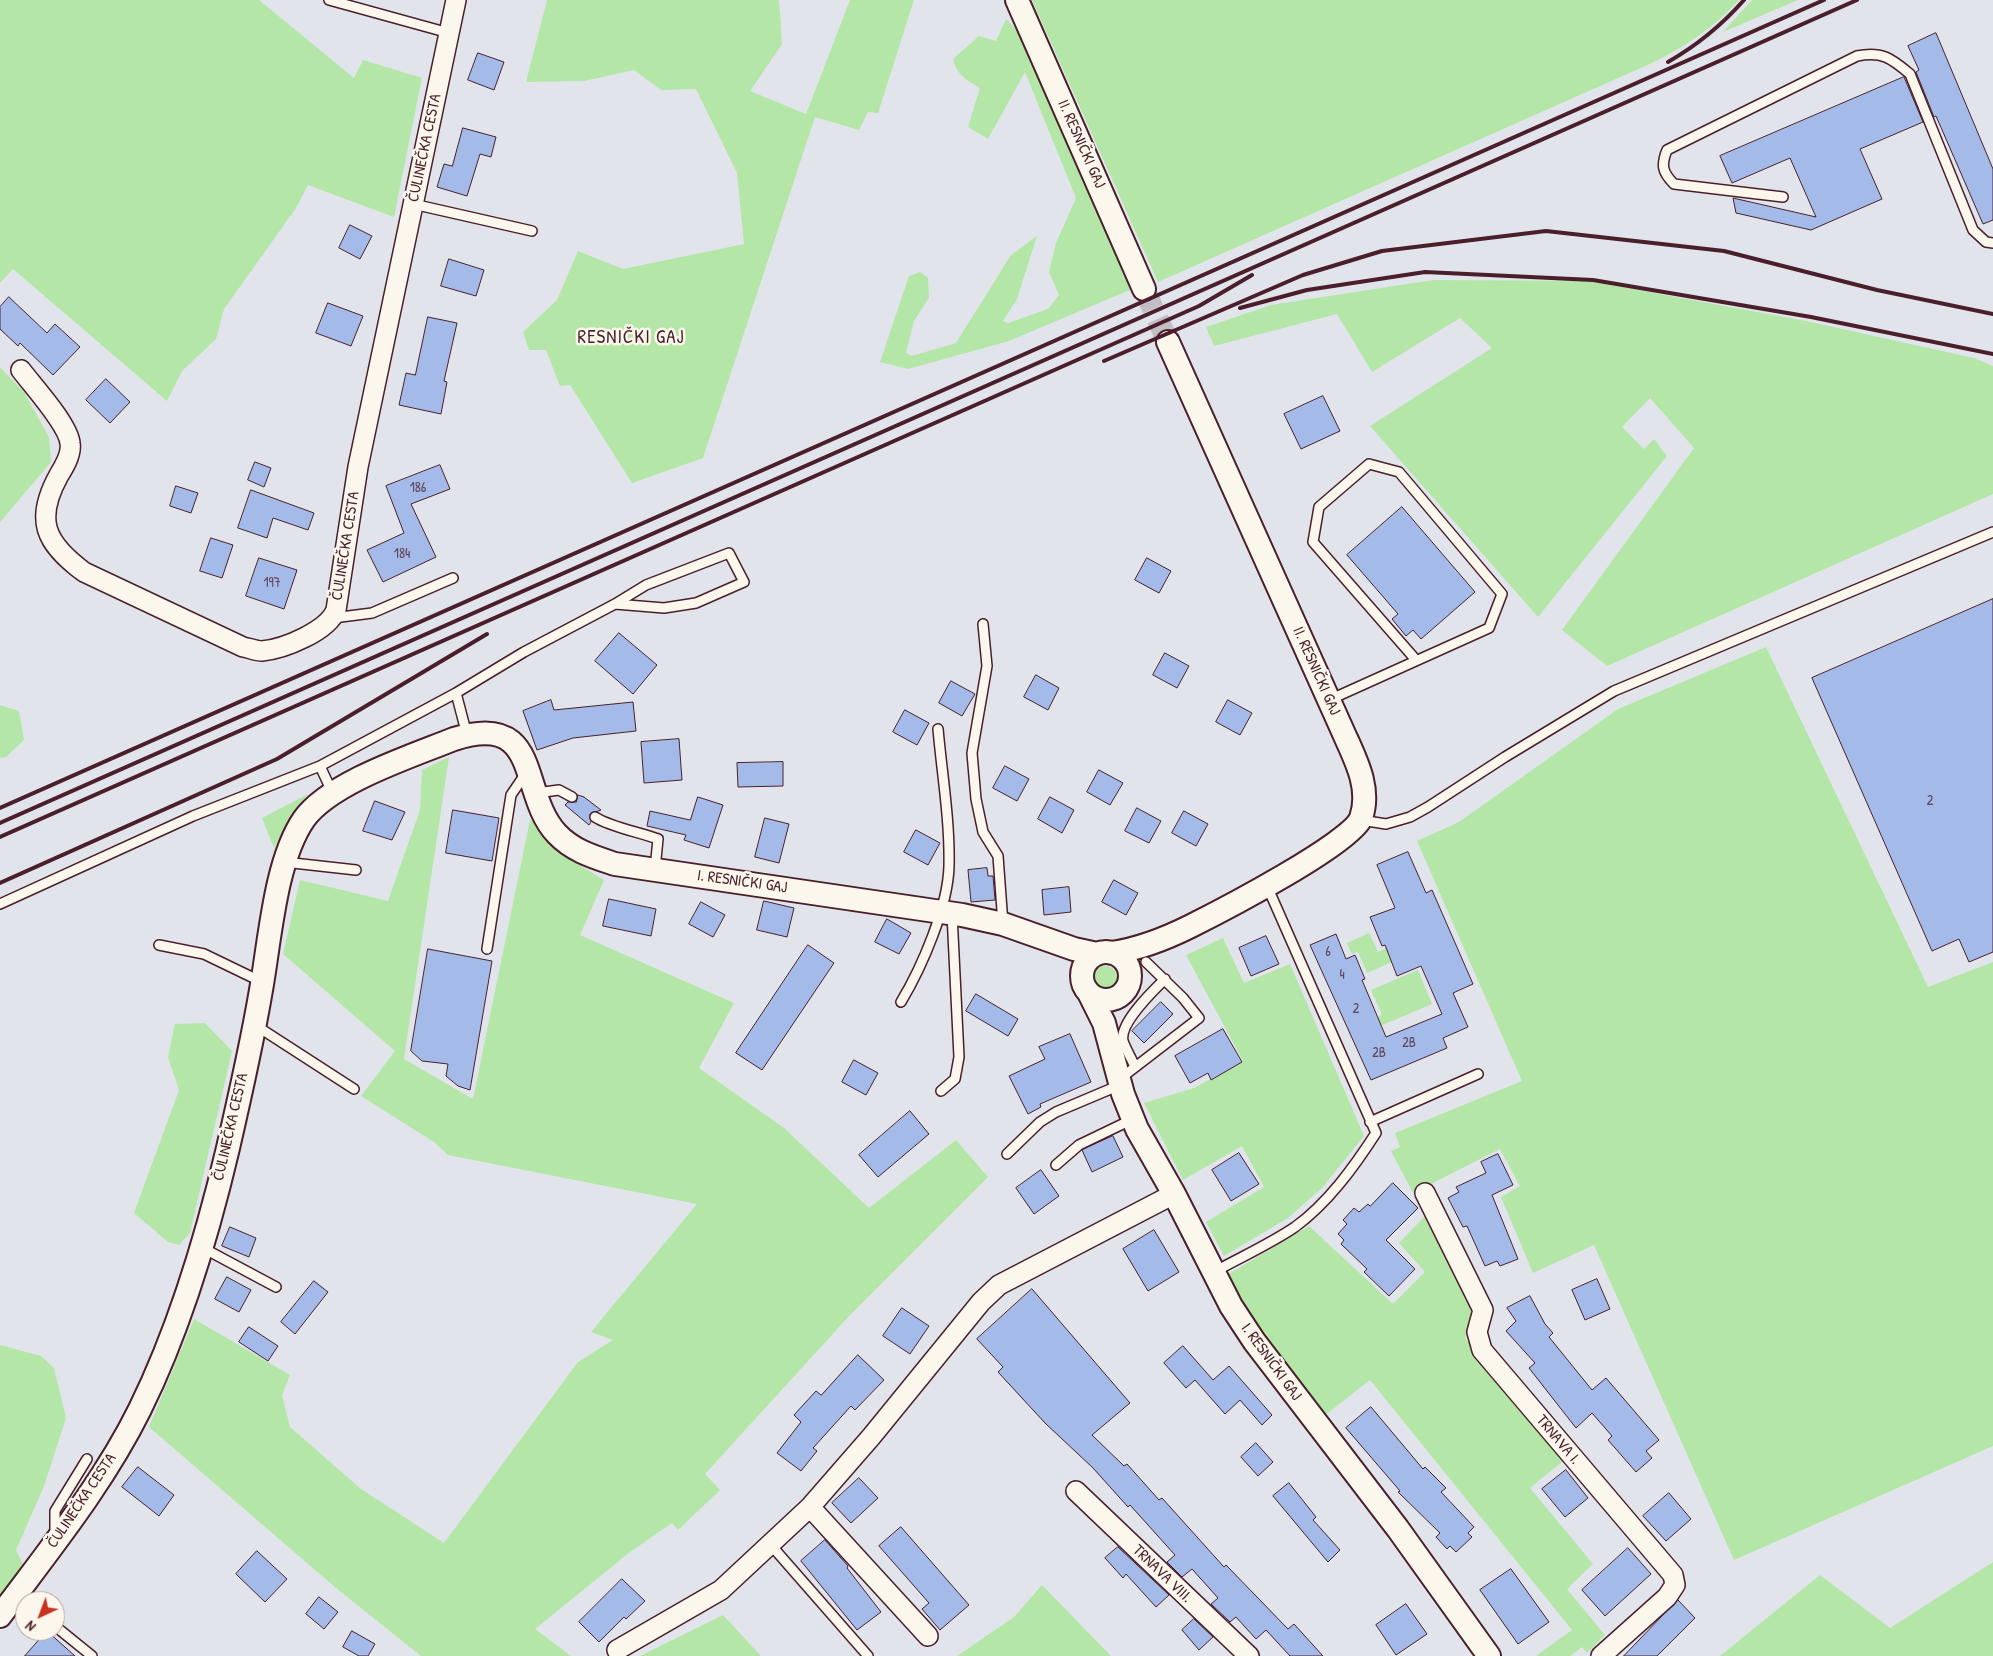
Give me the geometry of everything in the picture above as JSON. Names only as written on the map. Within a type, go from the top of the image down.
[{"type":"street","name":"ČULINEČKA CESTA","points":[[21,370],[61,423],[70,443],[68,456],[49,494],[45,511],[45,526],[54,545],[65,558],[84,572],[242,647],[260,651],[279,648],[324,626],[332,618],[358,467],[456,0]]},
{"type":"street","name":"II. RESNIČKI GAJ","points":[[1017,0],[1144,289]]},
{"type":"street","name":"II. RESNIČKI GAJ","points":[[1168,342],[1362,775],[1365,795],[1361,820]]},
{"type":"street","name":"ČULINEČKA CESTA","points":[[25,1591],[55,1541],[112,1459],[140,1409],[192,1278],[228,1150],[284,862],[304,819],[319,804],[334,794],[379,770],[467,735],[494,733],[509,740]]},
{"type":"street","name":"I. RESNIČKI GAJ","points":[[509,740],[518,749],[529,769],[536,794],[548,822],[568,844],[587,854],[615,864],[946,913],[1003,924],[1074,949],[1105,953]]},
{"type":"street","points":[[1191,926],[1146,962],[1125,988],[1105,1000],[1086,988],[1081,976],[1086,963],[1105,953],[1142,946],[1191,926],[1337,843],[1361,820]]},
{"type":"street","name":"I. RESNIČKI GAJ","points":[[1038,937],[1063,958],[1086,988],[1100,1012],[1125,1077],[1133,1119],[1214,1272],[1254,1341],[1398,1529],[1489,1656]]},
{"type":"street","points":[[1105,953],[1124,961],[1128,967],[1125,988]]},
{"type":"street","name":"I. RESNIČKI GAJ","points":[[1109,1036],[1113,1014],[1125,988]]},
{"type":"street","name":"TRNAVA I.","points":[[1425,1193],[1483,1310],[1477,1332],[1482,1350],[1673,1575],[1675,1585],[1668,1597],[1601,1656]]},
{"type":"street","points":[[617,1650],[721,1590],[810,1507],[871,1437],[981,1302],[999,1285],[1174,1194]]},
{"type":"street","name":"TRNAVA VIII.","points":[[1076,1492],[1249,1656]]},
{"type":"street","points":[[810,1507],[928,1636]]},
{"type":"street","name":"ČULINEČKA CESTA","points":[[0,1616],[15,1602]]},
{"type":"lane","points":[[329,0],[449,33]]},
{"type":"lane","points":[[1783,197],[1674,184],[1665,175],[1662,163],[1668,150],[1857,56],[1872,53],[1891,58],[1910,74],[1973,230],[1986,242],[1993,243]]},
{"type":"lane","points":[[413,204],[532,231]]},
{"type":"lane","points":[[1329,700],[1489,628],[1502,594],[1399,472],[1369,464],[1319,507],[1313,542],[1416,660]]},
{"type":"lane","points":[[1361,820],[1386,824],[1410,817],[1614,691],[1993,532]]},
{"type":"lane","points":[[0,904],[193,816],[320,766],[456,693],[524,652],[615,604],[646,585],[729,553],[744,582],[696,603],[680,606],[664,608],[615,604]]},
{"type":"lane","points":[[332,618],[372,613],[453,578]]},
{"type":"lane","points":[[983,624],[987,666],[972,753],[976,799],[984,832],[998,856],[1003,924]]},
{"type":"lane","points":[[456,693],[467,735]]},
{"type":"lane","points":[[938,729],[945,793],[949,868],[946,913],[959,1057],[955,1079],[941,1091]]},
{"type":"lane","points":[[320,766],[334,794]]},
{"type":"lane","points":[[487,949],[511,795],[529,769]]},
{"type":"lane","points":[[536,794],[559,790],[572,798]]},
{"type":"lane","points":[[595,818],[607,824],[658,838],[655,870]]},
{"type":"lane","points":[[284,862],[356,870]]},
{"type":"lane","points":[[1214,1272],[1296,1226],[1355,1165],[1376,1133],[1267,884]]},
{"type":"lane","points":[[901,1002],[946,913]]},
{"type":"lane","points":[[159,945],[204,954],[262,982]]},
{"type":"lane","points":[[1007,1154],[1040,1122],[1125,1077],[1198,1018],[1165,979],[1146,962]]},
{"type":"lane","points":[[1125,1077],[1123,1040],[1126,1030],[1140,1004],[1165,979]]},
{"type":"lane","points":[[254,1024],[354,1089]]},
{"type":"lane","points":[[1370,1122],[1478,1074]]},
{"type":"lane","points":[[1056,1165],[1079,1145],[1133,1119]]},
{"type":"lane","points":[[201,1246],[276,1287]]},
{"type":"lane","points":[[55,1541],[55,1511],[87,1459]]},
{"type":"lane","points":[[770,1544],[868,1656]]},
{"type":"lane","points":[[65,1634],[92,1656]]},
{"type":"green space","points":[[0,0],[259,0],[354,78],[363,60],[422,78],[394,217],[308,185],[296,208],[224,309],[216,339],[182,371],[167,401],[13,269],[0,283]]},
{"type":"green space","points":[[547,0],[779,0],[782,44],[750,91],[806,114],[850,0],[914,0],[878,113],[868,112],[859,130],[815,117],[703,458],[632,483],[570,385],[560,386],[546,350],[529,350],[523,332],[557,300],[578,251],[623,269],[744,244],[737,173],[696,89],[661,90],[634,70],[584,81],[526,82]]},
{"type":"green space","points":[[1032,0],[1739,0],[1720,19],[1698,36],[1652,63],[1158,282]]},
{"type":"green space","points":[[1752,0],[1798,0],[1723,32]]},
{"type":"green space","points":[[1006,19],[1019,32],[1132,289],[1009,341],[908,369],[880,362],[909,276],[920,272],[928,278],[929,298],[914,321],[906,353],[912,356],[956,343],[1011,255],[1037,236],[1017,299],[1003,321],[1008,323],[1048,309],[1059,295],[1049,272],[1056,243],[1076,198],[1025,72],[988,139],[968,127],[980,88],[963,76],[957,69],[953,59],[979,36],[996,41]]},
{"type":"green space","points":[[1433,280],[1589,281],[1806,321],[1974,358],[1993,366],[1993,494],[1607,666],[1562,630],[1694,448],[1650,398],[1622,427],[1644,449],[1654,439],[1667,456],[1538,617],[1370,426],[1492,348],[1460,318],[1372,372],[1337,314],[1214,346],[1206,327],[1271,305]]},
{"type":"green space","points":[[0,367],[24,392],[49,437],[51,462],[0,522]]},
{"type":"green space","points":[[1766,647],[1928,987],[1993,962],[1993,1446],[1734,1560],[1594,1245],[1533,1273],[1501,1197],[1520,1186],[1500,1149],[1413,1193],[1391,1151],[1400,1147],[1395,1133],[1522,1081],[1417,841],[1459,822],[1618,709]]},
{"type":"green space","points":[[0,705],[19,711],[24,740],[6,757],[0,758]]},
{"type":"green space","points":[[449,757],[404,1059],[473,1099],[530,820],[539,822],[553,842],[567,856],[604,880],[580,935],[734,1003],[699,1068],[784,1128],[869,1208],[956,1140],[988,1177],[850,1315],[705,1474],[720,1490],[678,1530],[672,1523],[630,1552],[535,1629],[571,1656],[421,1656],[336,1588],[149,1427],[194,1319],[290,1375],[282,1395],[290,1427],[361,1489],[444,1543],[578,1362],[613,1340],[591,1332],[697,1204],[448,1155],[434,1142],[361,1096],[395,1051],[283,954],[300,880],[388,901],[420,810],[422,770]]},
{"type":"green space","points":[[308,794],[290,818],[274,848],[262,818]]},
{"type":"green space","points":[[1369,933],[1378,952],[1402,941],[1408,955],[1367,973],[1358,952],[1352,954],[1347,943]]},
{"type":"green space","points":[[1223,938],[1244,983],[1290,964],[1364,1136],[1322,1188],[1288,1218],[1224,1256],[1206,1222],[1264,1187],[1242,1146],[1183,1180],[1144,1103],[1194,1088],[1243,1061],[1186,955]]},
{"type":"green space","points":[[1105,966],[1114,969],[1117,978],[1114,987],[1105,990],[1096,987],[1093,978],[1096,969]]},
{"type":"green space","points":[[1418,970],[1432,1004],[1352,1038],[1348,1030],[1382,1015],[1371,990]]},
{"type":"green space","points":[[205,1023],[232,1051],[190,1233],[179,1245],[168,1242],[134,1213],[179,1090],[168,1057],[175,1024]]},
{"type":"green space","points":[[1426,1215],[1474,1311],[1465,1338],[1563,1461],[1530,1488],[1593,1564],[1567,1589],[1605,1635],[1587,1653],[1582,1647],[1570,1656],[1536,1656],[1572,1630],[1370,1380],[1324,1416],[1255,1326],[1227,1275],[1309,1226],[1393,1304],[1425,1272],[1399,1243]]},
{"type":"green space","points":[[0,1345],[41,1356],[54,1368],[66,1418],[44,1486],[16,1550],[23,1564],[0,1596]]},
{"type":"green space","points":[[1993,1562],[1993,1656],[1720,1656],[1820,1575],[1890,1628]]},
{"type":"green space","points":[[1042,1585],[1111,1656],[957,1656],[1014,1617]]},
{"type":"green space","points":[[723,1615],[761,1656],[640,1656]]},
{"type":"building","points":[[1936,33],[1993,169],[1993,220],[1983,224],[1936,116],[1934,117],[1916,72],[1919,70],[1908,46]]},
{"type":"building","points":[[478,53],[504,62],[494,90],[468,80]]},
{"type":"building","points":[[1904,77],[1923,122],[1860,149],[1882,199],[1811,230],[1736,213],[1733,198],[1816,217],[1790,158],[1732,183],[1720,156]]},
{"type":"building","points":[[463,128],[496,137],[491,157],[480,154],[467,196],[437,187],[444,164],[452,166]]},
{"type":"building","points":[[350,225],[372,236],[360,259],[339,248]]},
{"type":"building","points":[[449,259],[484,270],[476,296],[441,286]]},
{"type":"building","points":[[9,297],[47,333],[55,324],[80,347],[53,375],[20,343],[18,346],[0,329],[0,307]]},
{"type":"building","points":[[328,303],[363,316],[351,346],[316,333]]},
{"type":"building","points":[[428,317],[457,323],[444,381],[447,382],[441,414],[399,405],[406,373],[415,375]]},
{"type":"building","points":[[106,379],[130,402],[110,423],[86,400]]},
{"type":"building","points":[[1323,396],[1340,431],[1301,449],[1284,414]]},
{"type":"building","points":[[255,462],[271,468],[264,487],[248,480]]},
{"type":"building","points":[[440,465],[450,489],[411,504],[436,557],[383,582],[367,550],[404,533],[386,486]]},
{"type":"building","points":[[176,486],[198,493],[191,513],[170,506]]},
{"type":"building","points":[[251,490],[314,513],[308,530],[273,518],[267,538],[238,528]]},
{"type":"building","points":[[1402,507],[1475,592],[1421,639],[1413,630],[1406,636],[1392,619],[1398,614],[1347,555]]},
{"type":"building","points":[[211,538],[233,545],[222,578],[200,571]]},
{"type":"building","points":[[259,558],[297,570],[284,609],[246,596]]},
{"type":"building","points":[[1147,558],[1171,571],[1159,593],[1135,580]]},
{"type":"building","points":[[1993,599],[1993,952],[1969,962],[1959,939],[1932,951],[1812,678]]},
{"type":"building","points":[[619,633],[657,665],[633,694],[595,661]]},
{"type":"building","points":[[1165,653],[1189,666],[1177,688],[1153,675]]},
{"type":"building","points":[[1036,675],[1059,688],[1048,710],[1024,697]]},
{"type":"building","points":[[951,681],[975,694],[962,716],[939,703]]},
{"type":"building","points":[[551,700],[554,710],[633,702],[636,731],[573,738],[537,750],[523,711]]},
{"type":"building","points":[[1228,700],[1252,713],[1240,735],[1216,722]]},
{"type":"building","points":[[905,710],[929,723],[917,745],[893,732]]},
{"type":"building","points":[[679,739],[682,780],[644,783],[641,742]]},
{"type":"building","points":[[783,762],[783,786],[738,787],[737,763]]},
{"type":"building","points":[[1005,766],[1029,779],[1017,801],[993,788]]},
{"type":"building","points":[[1099,770],[1123,783],[1110,805],[1087,792]]},
{"type":"building","points":[[578,795],[584,797],[601,810],[590,814],[591,822],[589,825],[565,805],[568,802],[576,802]]},
{"type":"building","points":[[698,797],[723,805],[709,848],[684,840],[686,835],[647,826],[650,811],[690,820]]},
{"type":"building","points":[[1050,797],[1074,810],[1062,833],[1038,819]]},
{"type":"building","points":[[375,801],[405,812],[392,840],[363,831]]},
{"type":"building","points":[[1137,808],[1161,821],[1149,843],[1125,831]]},
{"type":"building","points":[[453,810],[499,818],[492,861],[446,853]]},
{"type":"building","points":[[1184,811],[1208,824],[1196,846],[1172,833]]},
{"type":"building","points":[[765,818],[789,824],[779,863],[755,857]]},
{"type":"building","points":[[916,830],[940,843],[928,865],[904,852]]},
{"type":"building","points":[[1408,852],[1426,893],[1432,890],[1473,984],[1453,993],[1468,1027],[1443,1038],[1447,1048],[1371,1080],[1310,945],[1336,934],[1346,959],[1355,955],[1365,979],[1362,980],[1386,1037],[1442,1014],[1421,966],[1397,976],[1385,945],[1382,946],[1370,917],[1395,908],[1377,865]]},
{"type":"building","points":[[987,868],[988,876],[993,876],[995,900],[971,902],[968,870]]},
{"type":"building","points":[[1114,880],[1138,893],[1126,915],[1102,902]]},
{"type":"building","points":[[1069,887],[1071,912],[1044,915],[1042,890]]},
{"type":"building","points":[[609,899],[656,909],[651,936],[603,926]]},
{"type":"building","points":[[764,901],[794,908],[787,937],[757,930]]},
{"type":"building","points":[[701,902],[725,915],[713,937],[689,924]]},
{"type":"building","points":[[887,919],[911,933],[899,954],[875,942]]},
{"type":"building","points":[[1266,936],[1279,964],[1251,976],[1239,948]]},
{"type":"building","points":[[808,945],[834,963],[762,1070],[736,1053]]},
{"type":"building","points":[[428,949],[492,961],[470,1090],[458,1086],[446,1076],[448,1064],[422,1061],[411,1051]]},
{"type":"building","points":[[976,994],[1018,1019],[1008,1036],[966,1011]]},
{"type":"building","points":[[1161,1002],[1173,1014],[1144,1043],[1132,1031]]},
{"type":"building","points":[[1223,1029],[1242,1062],[1211,1080],[1208,1073],[1190,1083],[1175,1056]]},
{"type":"building","points":[[1070,1034],[1091,1082],[1040,1104],[1041,1107],[1028,1114],[1009,1076],[1045,1059],[1039,1047]]},
{"type":"building","points":[[854,1060],[878,1073],[866,1095],[842,1082]]},
{"type":"building","points":[[910,1111],[929,1134],[878,1177],[859,1155]]},
{"type":"building","points":[[1113,1136],[1123,1157],[1092,1172],[1082,1150]]},
{"type":"building","points":[[1239,1153],[1259,1184],[1231,1201],[1212,1170]]},
{"type":"building","points":[[1498,1154],[1513,1185],[1492,1195],[1518,1259],[1500,1266],[1497,1261],[1485,1266],[1467,1226],[1463,1227],[1448,1198],[1459,1192],[1456,1187],[1486,1173],[1481,1162]]},
{"type":"building","points":[[1041,1170],[1059,1196],[1034,1214],[1016,1188]]},
{"type":"building","points":[[1393,1183],[1418,1208],[1386,1240],[1415,1269],[1389,1296],[1364,1272],[1367,1269],[1341,1244],[1344,1240],[1338,1234],[1347,1224],[1343,1220],[1354,1208],[1359,1212],[1368,1204],[1370,1206]]},
{"type":"building","points":[[230,1227],[256,1238],[249,1257],[222,1246]]},
{"type":"building","points":[[1154,1230],[1179,1272],[1148,1291],[1123,1249]]},
{"type":"building","points":[[227,1277],[251,1290],[239,1312],[215,1299]]},
{"type":"building","points":[[1597,1279],[1610,1309],[1585,1320],[1572,1290]]},
{"type":"building","points":[[314,1281],[328,1292],[295,1334],[281,1322]]},
{"type":"building","points":[[1032,1289],[1130,1403],[1092,1435],[1124,1466],[1127,1464],[1159,1500],[1162,1498],[1224,1567],[1226,1565],[1288,1629],[1294,1624],[1323,1656],[1290,1656],[1266,1630],[1256,1639],[1236,1617],[1230,1622],[1211,1604],[1218,1598],[1192,1569],[1182,1577],[1167,1562],[1175,1555],[1130,1505],[1128,1507],[1093,1468],[1045,1423],[998,1372],[1003,1367],[977,1339]]},
{"type":"building","points":[[1530,1296],[1545,1324],[1553,1333],[1549,1337],[1592,1390],[1606,1378],[1659,1440],[1646,1451],[1652,1458],[1636,1472],[1608,1440],[1612,1436],[1592,1413],[1576,1428],[1529,1368],[1535,1363],[1506,1331],[1516,1321],[1507,1308]]},
{"type":"building","points":[[902,1308],[929,1326],[910,1354],[883,1336]]},
{"type":"building","points":[[249,1327],[278,1346],[268,1361],[239,1342]]},
{"type":"building","points":[[1183,1346],[1213,1380],[1229,1366],[1272,1415],[1262,1425],[1240,1400],[1225,1414],[1195,1380],[1186,1388],[1164,1363]]},
{"type":"building","points":[[858,1355],[884,1380],[855,1410],[851,1406],[813,1448],[817,1451],[801,1471],[777,1453],[801,1422],[794,1415],[816,1391],[821,1395]]},
{"type":"building","points":[[1371,1407],[1423,1469],[1425,1467],[1446,1488],[1441,1492],[1474,1527],[1468,1533],[1472,1537],[1456,1552],[1450,1546],[1447,1549],[1436,1537],[1440,1533],[1398,1492],[1400,1491],[1346,1428]]},
{"type":"building","points":[[1256,1443],[1273,1462],[1258,1476],[1241,1457]]},
{"type":"building","points":[[138,1467],[174,1495],[159,1516],[122,1487]]},
{"type":"building","points":[[1566,1470],[1588,1498],[1565,1517],[1542,1489]]},
{"type":"building","points":[[859,1478],[878,1498],[851,1523],[832,1503]]},
{"type":"building","points":[[1289,1483],[1316,1517],[1313,1520],[1340,1550],[1328,1562],[1273,1496]]},
{"type":"building","points":[[1669,1493],[1691,1519],[1666,1541],[1643,1516]]},
{"type":"building","points":[[901,1527],[969,1605],[940,1630],[922,1609],[929,1603],[879,1546]]},
{"type":"building","points":[[825,1540],[848,1566],[847,1568],[881,1612],[857,1630],[801,1561]]},
{"type":"building","points":[[1118,1547],[1169,1595],[1156,1607],[1126,1574],[1123,1578],[1105,1558]]},
{"type":"building","points":[[1628,1548],[1651,1574],[1605,1616],[1582,1590]]},
{"type":"building","points":[[257,1551],[287,1579],[265,1602],[236,1574]]},
{"type":"building","points":[[1511,1569],[1549,1622],[1518,1644],[1480,1590]]},
{"type":"building","points":[[622,1579],[645,1601],[626,1619],[624,1617],[599,1642],[579,1622]]},
{"type":"building","points":[[319,1597],[338,1612],[324,1629],[306,1614]]},
{"type":"building","points":[[1678,1600],[1695,1618],[1657,1656],[1624,1656]]},
{"type":"building","points":[[1406,1604],[1427,1634],[1396,1655],[1376,1625]]},
{"type":"building","points":[[1194,1619],[1213,1637],[1199,1650],[1182,1630]]},
{"type":"building","points":[[352,1631],[375,1644],[368,1656],[359,1656],[343,1647]]},
{"type":"building","points":[[38,1641],[58,1641],[75,1656],[25,1656]]},
{"type":"tunnel","points":[[1144,289],[1168,342]]},
{"type":"railway","points":[[1668,62],[1708,34],[1744,0]]},
{"type":"railway","points":[[0,808],[1824,0]]},
{"type":"railway","points":[[0,823],[1857,0]]},
{"type":"railway","points":[[1104,361],[1303,275],[1382,251],[1546,231],[1724,251],[1877,290],[1993,314]]},
{"type":"railway","points":[[1240,308],[1307,290],[1425,272],[1593,280],[1811,317],[1993,354]]},
{"type":"railway","points":[[0,837],[1199,306],[1252,275]]},
{"type":"railway","points":[[0,883],[277,759],[487,634]]},
{"type":"district","name":"RESNIČKI GAJ","points":[[631,338]]}]
